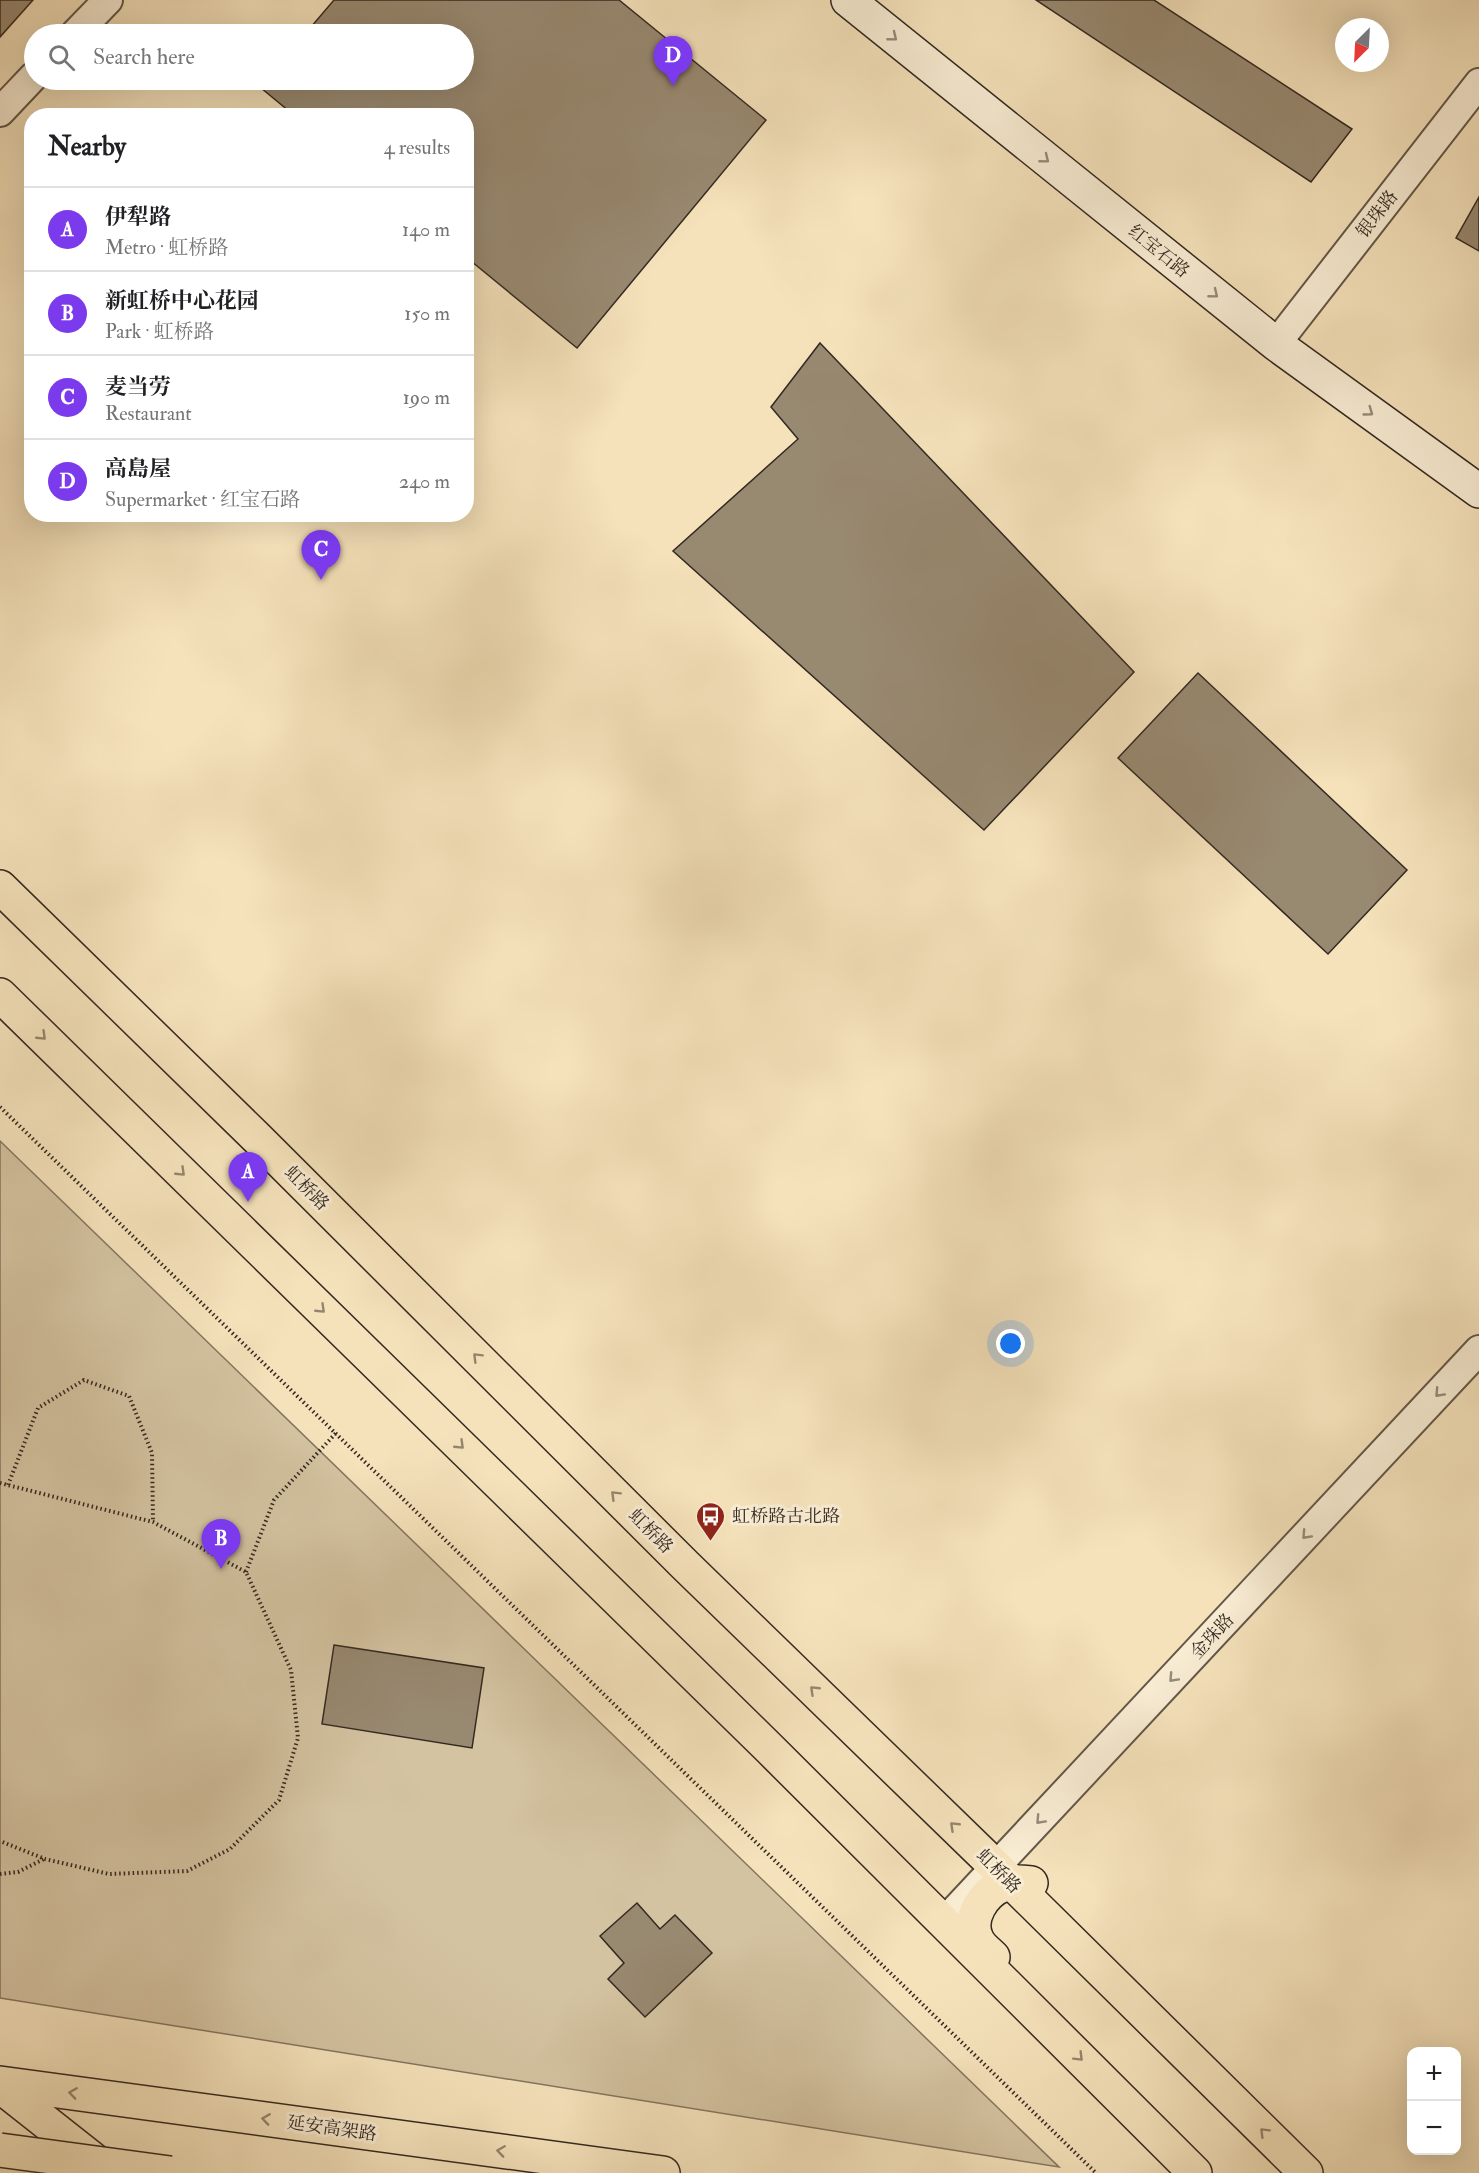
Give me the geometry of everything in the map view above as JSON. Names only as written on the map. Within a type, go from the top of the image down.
[{"type":"main road","name":"虹桥路","points":[[0,887],[256,1137],[685,1565],[1004,1875]]},
{"type":"main road","points":[[0,995],[762,1740],[1195,2173]]},
{"type":"main road","points":[[1038,2016],[1024,1989],[977,1940],[974,1927],[975,1915],[981,1903],[1003,1884],[1004,1875],[1032,1884],[1042,1892],[1180,2030],[1196,2065],[1306,2173]]},
{"type":"main road","points":[[0,2084],[110,2173]]},
{"type":"main road","name":"延安高架路","points":[[0,2084],[663,2173]]},
{"type":"main road","points":[[0,2150],[170,2173]]},
{"type":"street","points":[[85,24],[108,0]]},
{"type":"street","name":"红宝石路","points":[[848,0],[1276,344],[1479,491]]},
{"type":"street","name":"银珠路","points":[[1276,344],[1479,83]]},
{"type":"street","points":[[0,112],[24,87]]},
{"type":"street","name":"金珠路","points":[[944,1922],[1004,1875],[1479,1350]]},
{"type":"path","points":[[0,1107],[1096,2173]]},
{"type":"path","points":[[8,1485],[38,1408],[84,1380],[129,1396],[152,1453],[153,1522]]},
{"type":"path","points":[[246,1572],[274,1500],[336,1433]]},
{"type":"path","points":[[0,1483],[153,1522],[246,1572],[291,1670],[298,1738],[279,1800],[230,1850],[187,1871],[109,1874],[45,1859],[0,1841]]},
{"type":"path","points":[[0,1874],[18,1872],[45,1859]]},
{"type":"shaded area","points":[[0,1141],[1059,2167],[0,1998]]},
{"type":"building","points":[[0,0],[33,0],[0,37]]},
{"type":"building","points":[[334,0],[619,0],[766,120],[577,348],[474,264],[474,108],[285,108],[263,90],[474,90],[474,24],[314,24]]},
{"type":"building","points":[[1036,0],[1154,0],[1352,129],[1311,182]]},
{"type":"building","points":[[1479,197],[1479,251],[1456,238]]},
{"type":"building","points":[[820,343],[1134,672],[984,830],[673,551],[798,439],[771,407]]},
{"type":"building","points":[[1198,673],[1407,870],[1328,954],[1118,758]]},
{"type":"building","points":[[334,1645],[484,1668],[472,1748],[322,1724]]},
{"type":"building","points":[[637,1903],[660,1929],[675,1915],[712,1953],[645,2017],[608,1979],[624,1963],[600,1936]]},
{"type":"place","name":"高島屋","points":[[673,86]]},
{"type":"place","name":"麦当劳","points":[[321,580]]},
{"type":"place","name":"伊犁路","points":[[248,1202]]},
{"type":"place","name":"虹桥路古北路","points":[[711,1542]]},
{"type":"place","name":"新虹桥中心花园","points":[[221,1569]]}]
